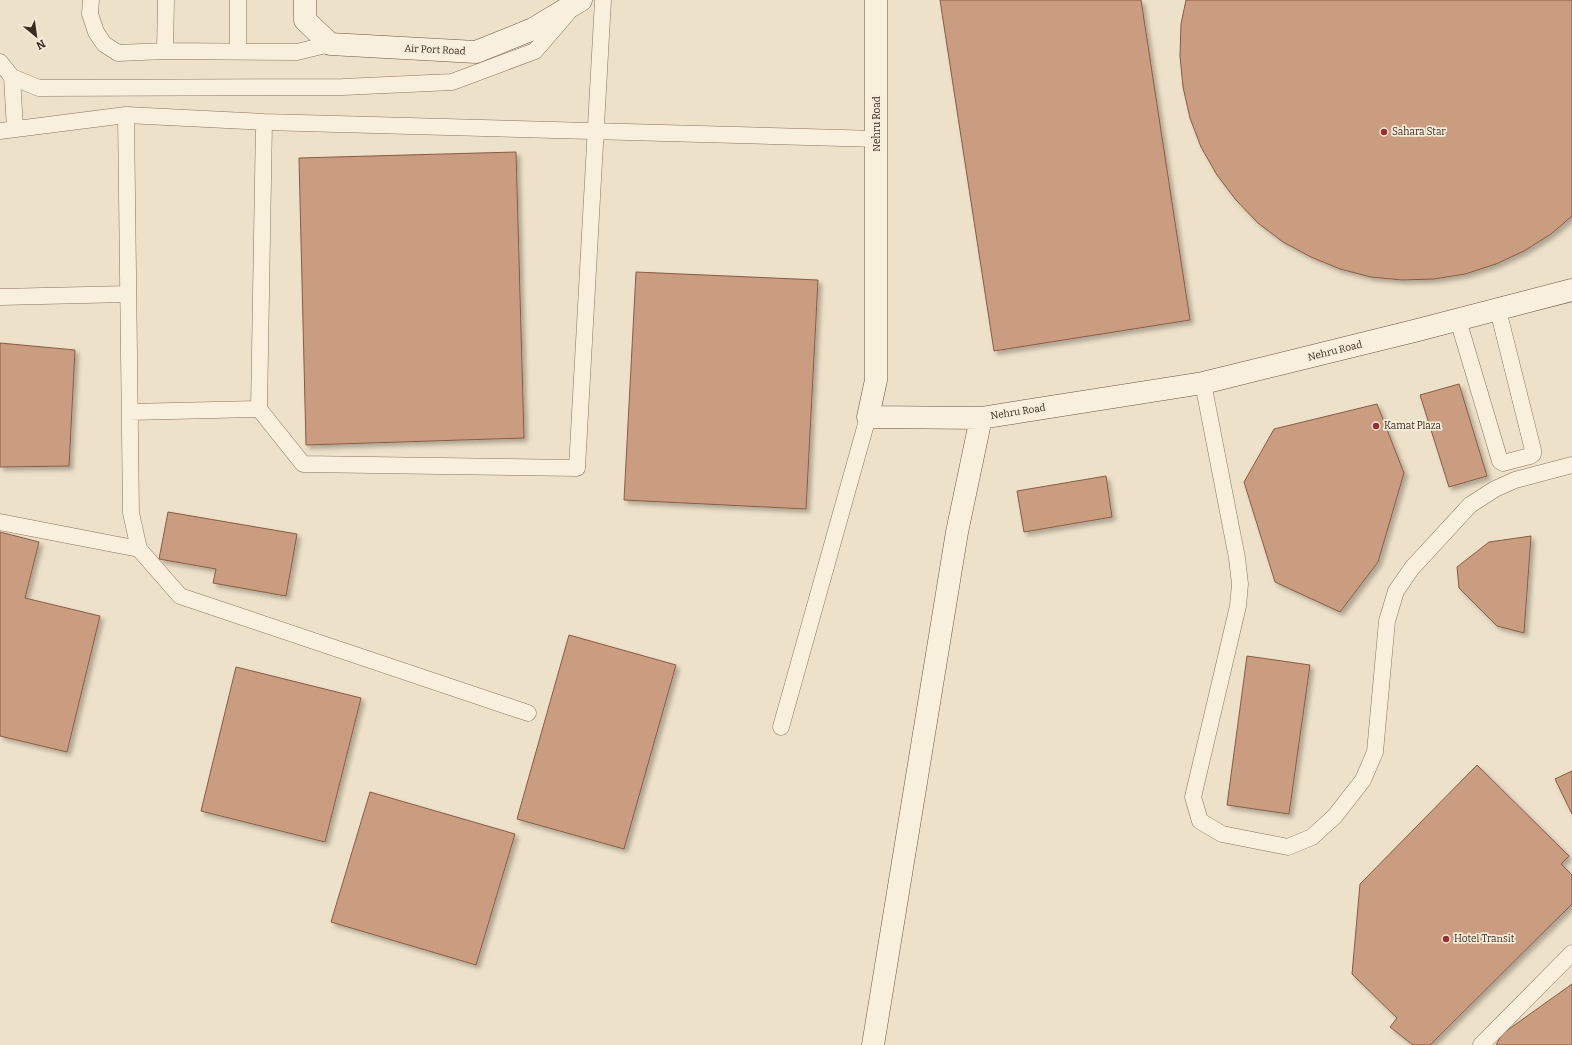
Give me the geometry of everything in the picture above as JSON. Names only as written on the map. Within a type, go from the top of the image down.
[{"type":"street","points":[[305,0],[305,20],[330,44]]},
{"type":"street","name":"Nehru Road","points":[[876,0],[876,380],[868,417],[981,418],[1202,383],[1498,310],[1572,290]]},
{"type":"street","name":"Air Port Road","points":[[330,44],[476,52],[533,29],[578,2]]},
{"type":"street","points":[[872,1045],[957,532],[981,418]]},
{"type":"lane","points":[[91,0],[90,14],[96,32],[104,44],[118,52],[297,52],[330,44]]},
{"type":"lane","points":[[165,51],[166,0]]},
{"type":"lane","points":[[238,0],[238,52]]},
{"type":"lane","points":[[264,122],[259,409],[303,464],[577,468],[603,0]]},
{"type":"lane","points":[[0,62],[12,77],[39,88],[343,87],[452,82],[535,51],[578,2]]},
{"type":"lane","points":[[12,77],[8,130],[126,115],[264,122],[877,139]]},
{"type":"lane","points":[[126,115],[132,513],[139,549],[180,596],[528,713]]},
{"type":"lane","points":[[0,297],[128,294]]},
{"type":"lane","points":[[1458,320],[1500,462],[1504,463],[1530,456],[1533,454],[1533,450],[1498,310]]},
{"type":"lane","points":[[1202,383],[1237,558],[1240,584],[1238,606],[1193,797],[1200,821],[1222,834],[1288,847],[1312,837],[1335,816],[1363,780],[1376,752],[1387,621],[1396,591],[1412,568],[1470,505],[1494,490],[1515,480],[1572,465]]},
{"type":"lane","points":[[130,412],[259,409]]},
{"type":"lane","points":[[781,727],[868,417]]},
{"type":"lane","points":[[0,522],[139,549]]},
{"type":"lane","points":[[1481,1045],[1572,953]]},
{"type":"building","points":[[940,0],[1141,0],[1190,320],[994,351]]},
{"type":"building","name":"Sahara Star","points":[[1186,0],[1572,0],[1572,216],[1551,234],[1524,251],[1496,264],[1465,274],[1434,279],[1402,280],[1371,277],[1340,269],[1311,257],[1283,242],[1258,223],[1236,200],[1217,175],[1201,147],[1190,118],[1183,87],[1180,56],[1181,24]]},
{"type":"building","points":[[516,152],[524,438],[306,445],[299,158]]},
{"type":"building","points":[[636,272],[818,280],[806,509],[624,500]]},
{"type":"building","points":[[0,343],[75,350],[69,466],[0,467]]},
{"type":"building","points":[[1459,384],[1487,476],[1449,487],[1420,395]]},
{"type":"building","points":[[1377,404],[1404,473],[1378,562],[1340,612],[1275,582],[1244,482],[1274,429]]},
{"type":"building","points":[[1106,476],[1112,517],[1024,532],[1017,491]]},
{"type":"building","points":[[168,512],[297,534],[286,596],[213,583],[216,569],[159,559]]},
{"type":"building","points":[[0,532],[39,542],[25,598],[100,616],[67,752],[0,736]]},
{"type":"building","points":[[1531,536],[1524,633],[1497,626],[1459,588],[1457,567],[1489,542]]},
{"type":"building","points":[[569,635],[676,665],[624,849],[517,819]]},
{"type":"building","points":[[1247,656],[1310,665],[1289,814],[1227,805]]},
{"type":"building","points":[[236,667],[361,698],[325,842],[201,811]]},
{"type":"building","name":"Hotel Transit","points":[[1477,765],[1569,856],[1561,864],[1572,875],[1572,904],[1430,1045],[1413,1045],[1390,1027],[1397,1018],[1352,974],[1360,884]]},
{"type":"building","points":[[1572,771],[1572,814],[1555,779]]},
{"type":"building","points":[[370,792],[515,834],[476,965],[331,922]]},
{"type":"building","points":[[1572,984],[1572,1045],[1496,1045],[1502,1034]]},
{"type":"place","name":"Sahara Star","points":[[1384,132]]},
{"type":"place","name":"Kamat Plaza","points":[[1376,426]]},
{"type":"place","name":"Hotel Transit","points":[[1446,939]]}]
